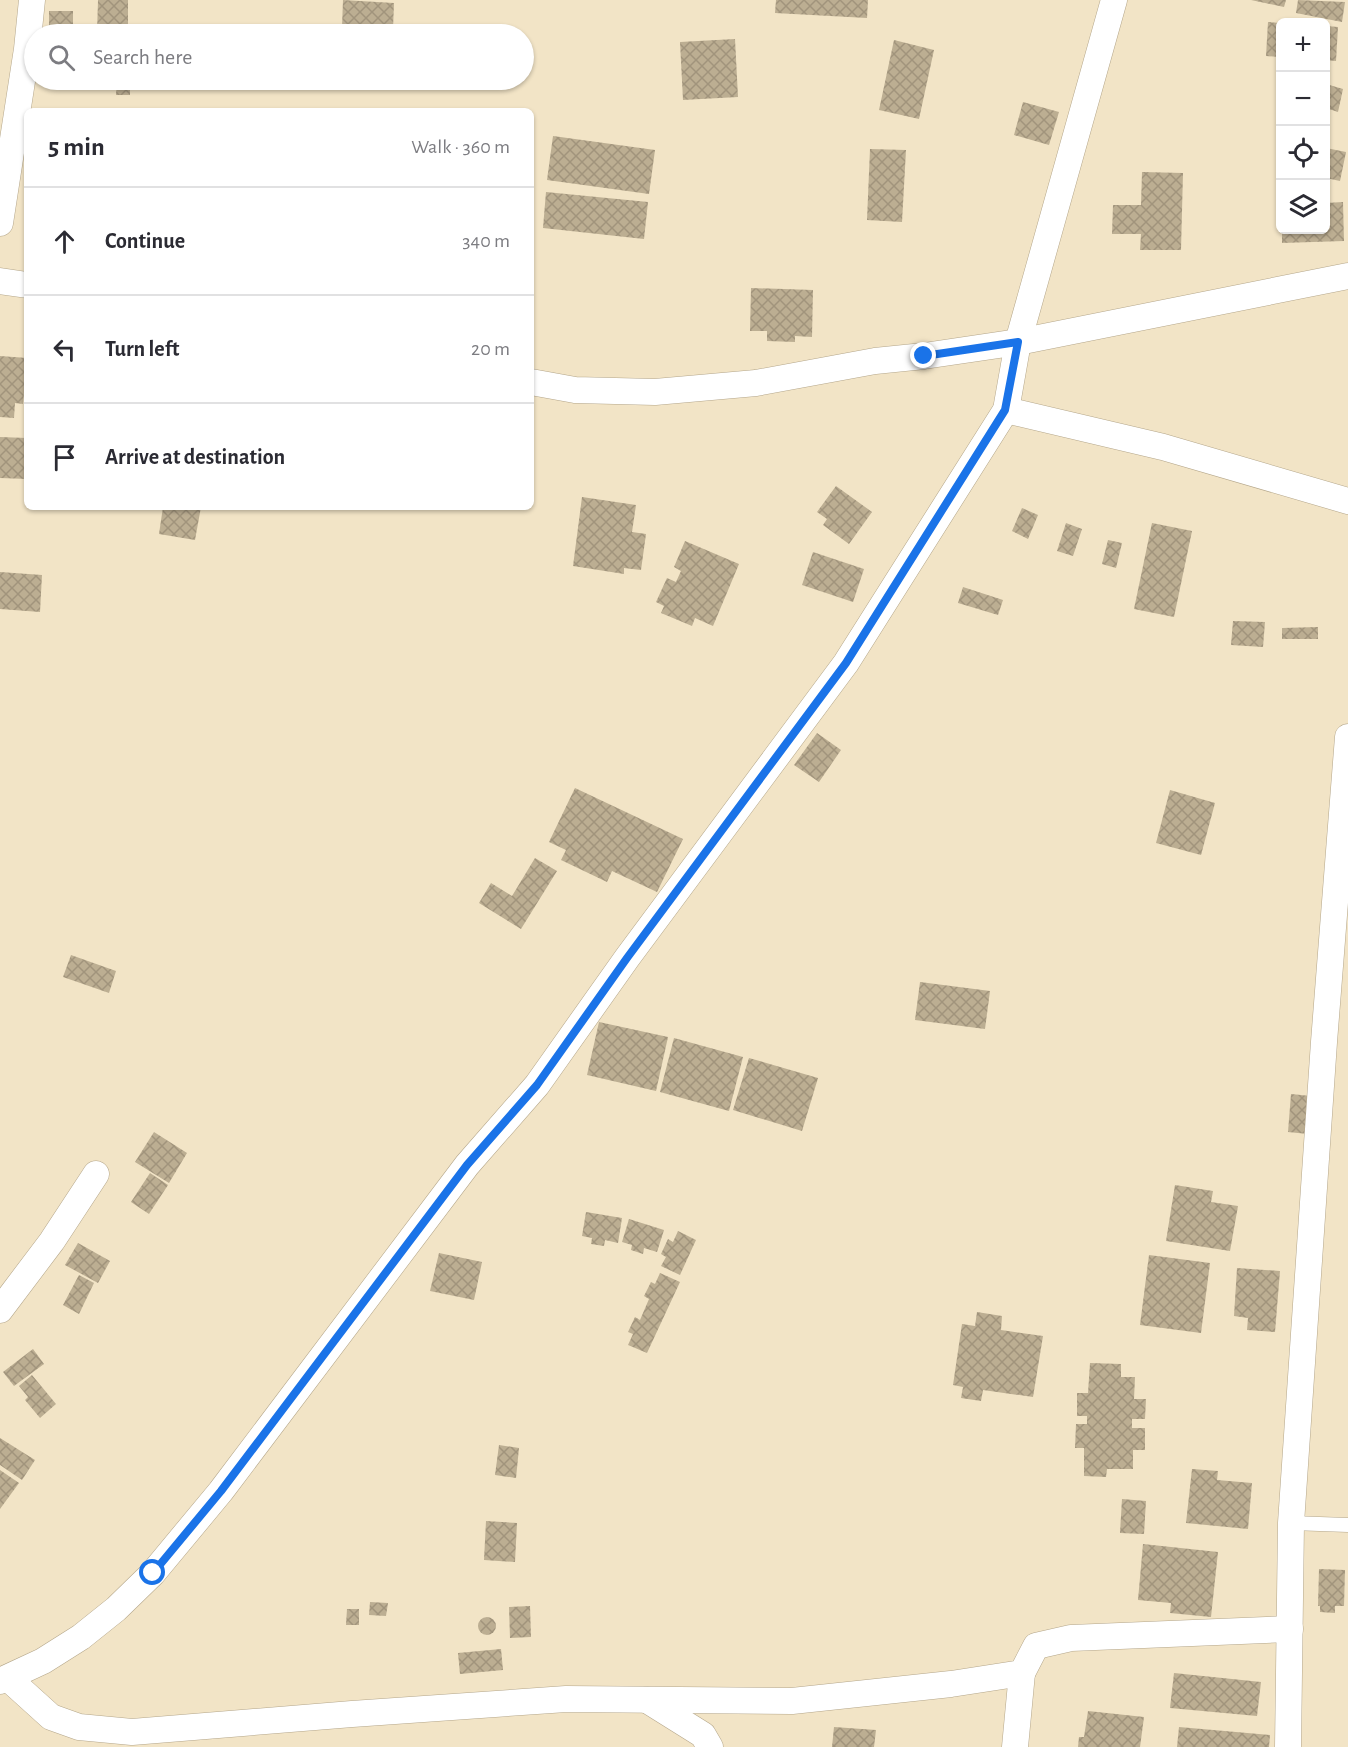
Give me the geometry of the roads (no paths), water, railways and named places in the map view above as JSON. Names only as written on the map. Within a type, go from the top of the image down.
[{"type":"street","points":[[30,24],[32,0]]},
{"type":"street","points":[[1022,1673],[951,1684],[792,1701],[566,1699],[132,1732],[79,1727],[51,1717],[4,1680],[43,1661],[81,1637],[116,1609],[153,1573],[221,1491],[467,1165],[537,1085],[627,958],[846,663],[1005,410],[1018,342],[1114,0]]},
{"type":"street","points":[[0,223],[24,68]]},
{"type":"street","points":[[534,383],[575,390],[655,392],[756,383],[875,361],[1018,342],[1348,276]]},
{"type":"street","points":[[0,281],[24,285]]},
{"type":"street","points":[[1005,410],[1163,447],[1348,501]]},
{"type":"street","points":[[1287,1747],[1291,1523],[1324,1042],[1348,737]]},
{"type":"street","points":[[0,1310],[52,1241],[96,1174]]},
{"type":"street","points":[[1015,1747],[1022,1673],[1036,1646],[1071,1638],[1290,1629]]},
{"type":"street","points":[[647,1700],[703,1735],[710,1747]]},
{"type":"lane","points":[[1291,1523],[1348,1525]]}]
